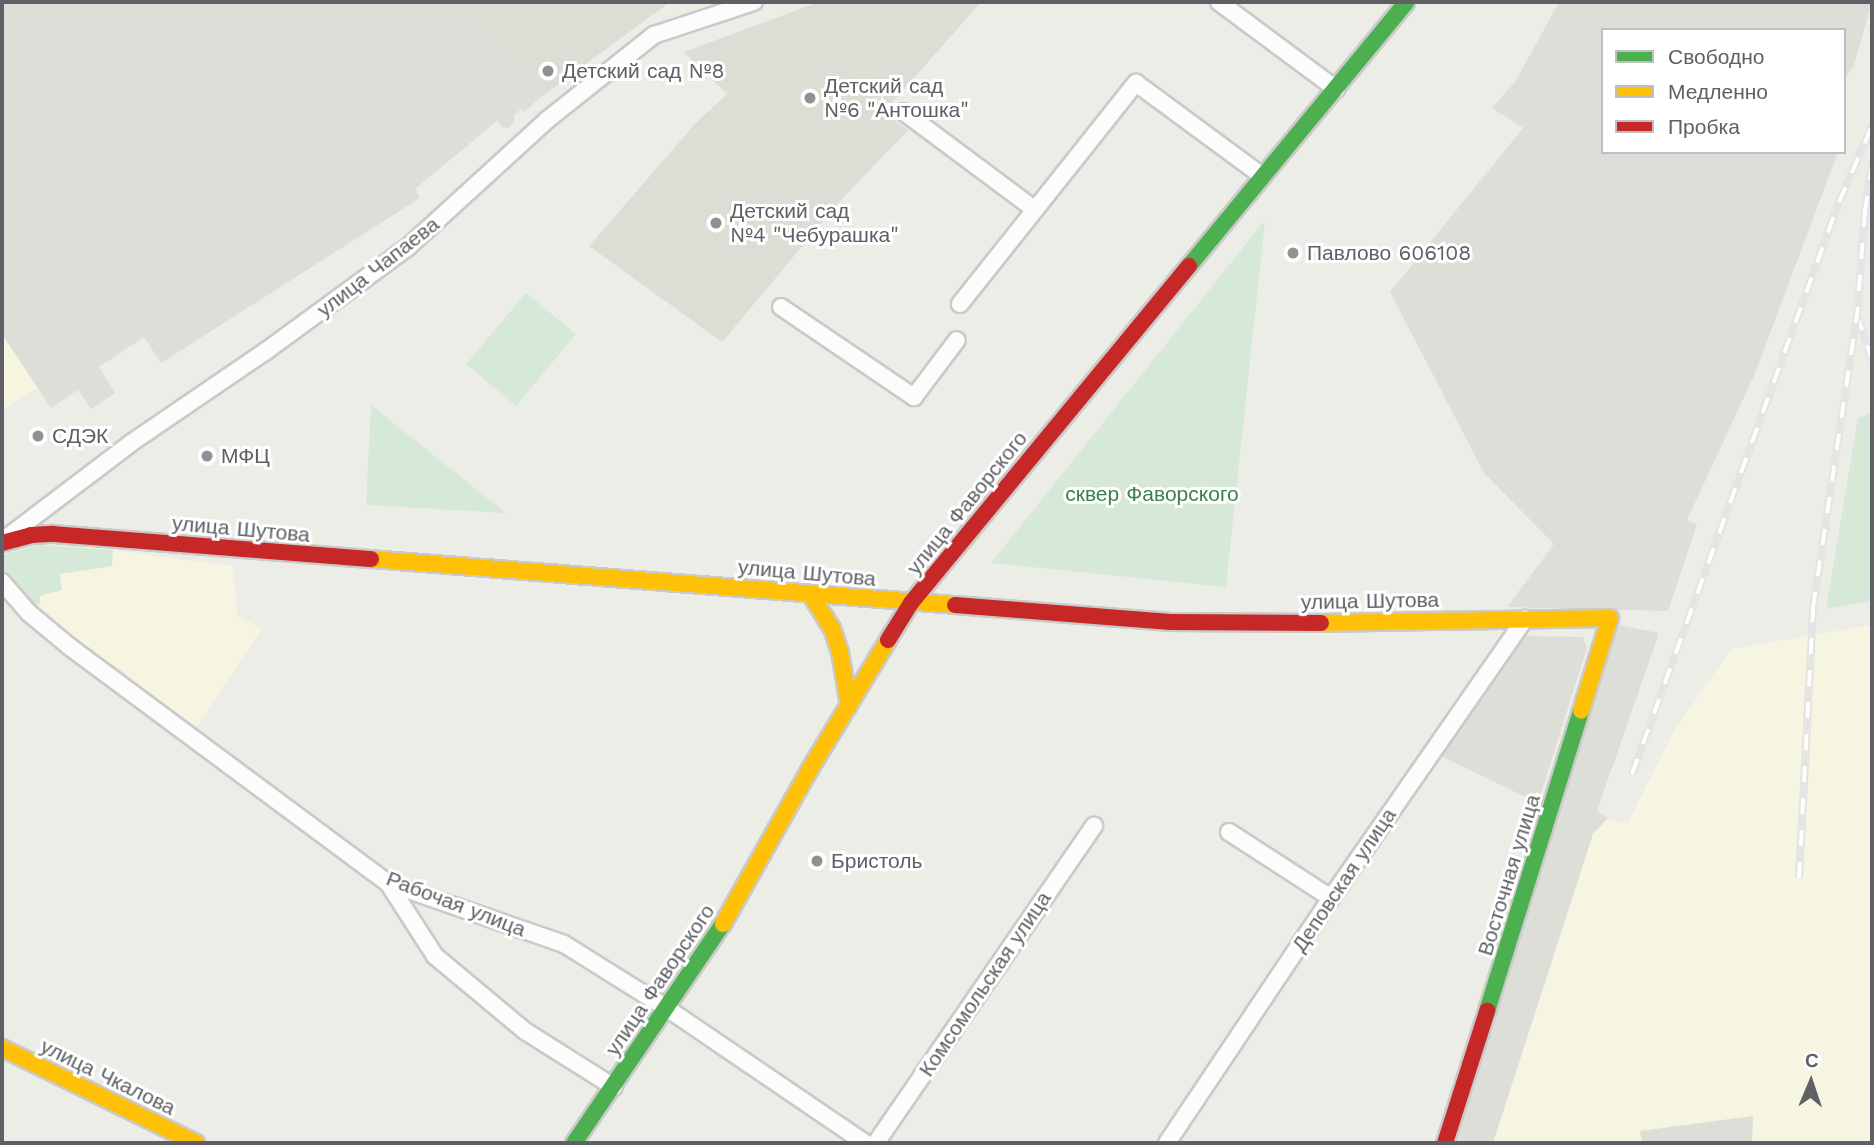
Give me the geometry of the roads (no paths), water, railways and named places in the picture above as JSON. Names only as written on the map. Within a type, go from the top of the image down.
[{"type":"street","name":"улица Чапаева","points":[[2,542],[131,443],[266,351],[408,247],[547,120],[654,35],[754,2]]},
{"type":"street","points":[[1219,2],[1336,89]]},
{"type":"street","name":"улица Фаворского","points":[[574,1143],[668,1009],[732,911],[849,705],[911,603],[1406,2]]},
{"type":"street","points":[[960,304],[1136,83],[1262,176]]},
{"type":"street","points":[[904,112],[1034,209]]},
{"type":"street","points":[[781,307],[914,397],[957,340]]},
{"type":"street","name":"улица Шутова","points":[[2,542],[31,535],[53,534],[1170,622],[1292,624],[1610,618]]},
{"type":"street","name":"Рабочая улица","points":[[2,582],[29,613],[70,647],[388,883],[564,944],[668,1009],[865,1143]]},
{"type":"street","points":[[811,595],[832,628],[840,652],[849,705]]},
{"type":"street","name":"Восточная улица","points":[[1445,1143],[1610,618]]},
{"type":"street","name":"Деповская улица","points":[[1167,1143],[1331,898],[1525,619]]},
{"type":"street","name":"Комсомольская улица","points":[[876,1143],[1094,825]]},
{"type":"street","points":[[1229,832],[1331,898]]},
{"type":"street","points":[[388,883],[435,956],[526,1031],[614,1087]]},
{"type":"street","name":"улица Чкалова","points":[[2,1048],[196,1143]]},
{"type":"railway","points":[[1632,774],[1839,202],[1872,126]]},
{"type":"railway","points":[[1872,164],[1865,211],[1857,315],[1872,360]]},
{"type":"railway","points":[[1799,878],[1813,608],[1857,315]]},
{"type":"place","name":"Детский сад №8","points":[[548,71]]},
{"type":"place","name":"Детский сад №6 \"Антошка\"","points":[[810,98]]},
{"type":"place","name":"Детский сад №4 \"Чебурашка\"","points":[[716,223]]},
{"type":"place","name":"Павлово 606108","points":[[1293,253]]},
{"type":"place","name":"СДЭК","points":[[38,436]]},
{"type":"place","name":"МФЦ","points":[[207,456]]},
{"type":"place","name":"Бристоль","points":[[817,861]]},
{"type":"park label","name":"сквер Фаворского","points":[[1152,494]]}]
